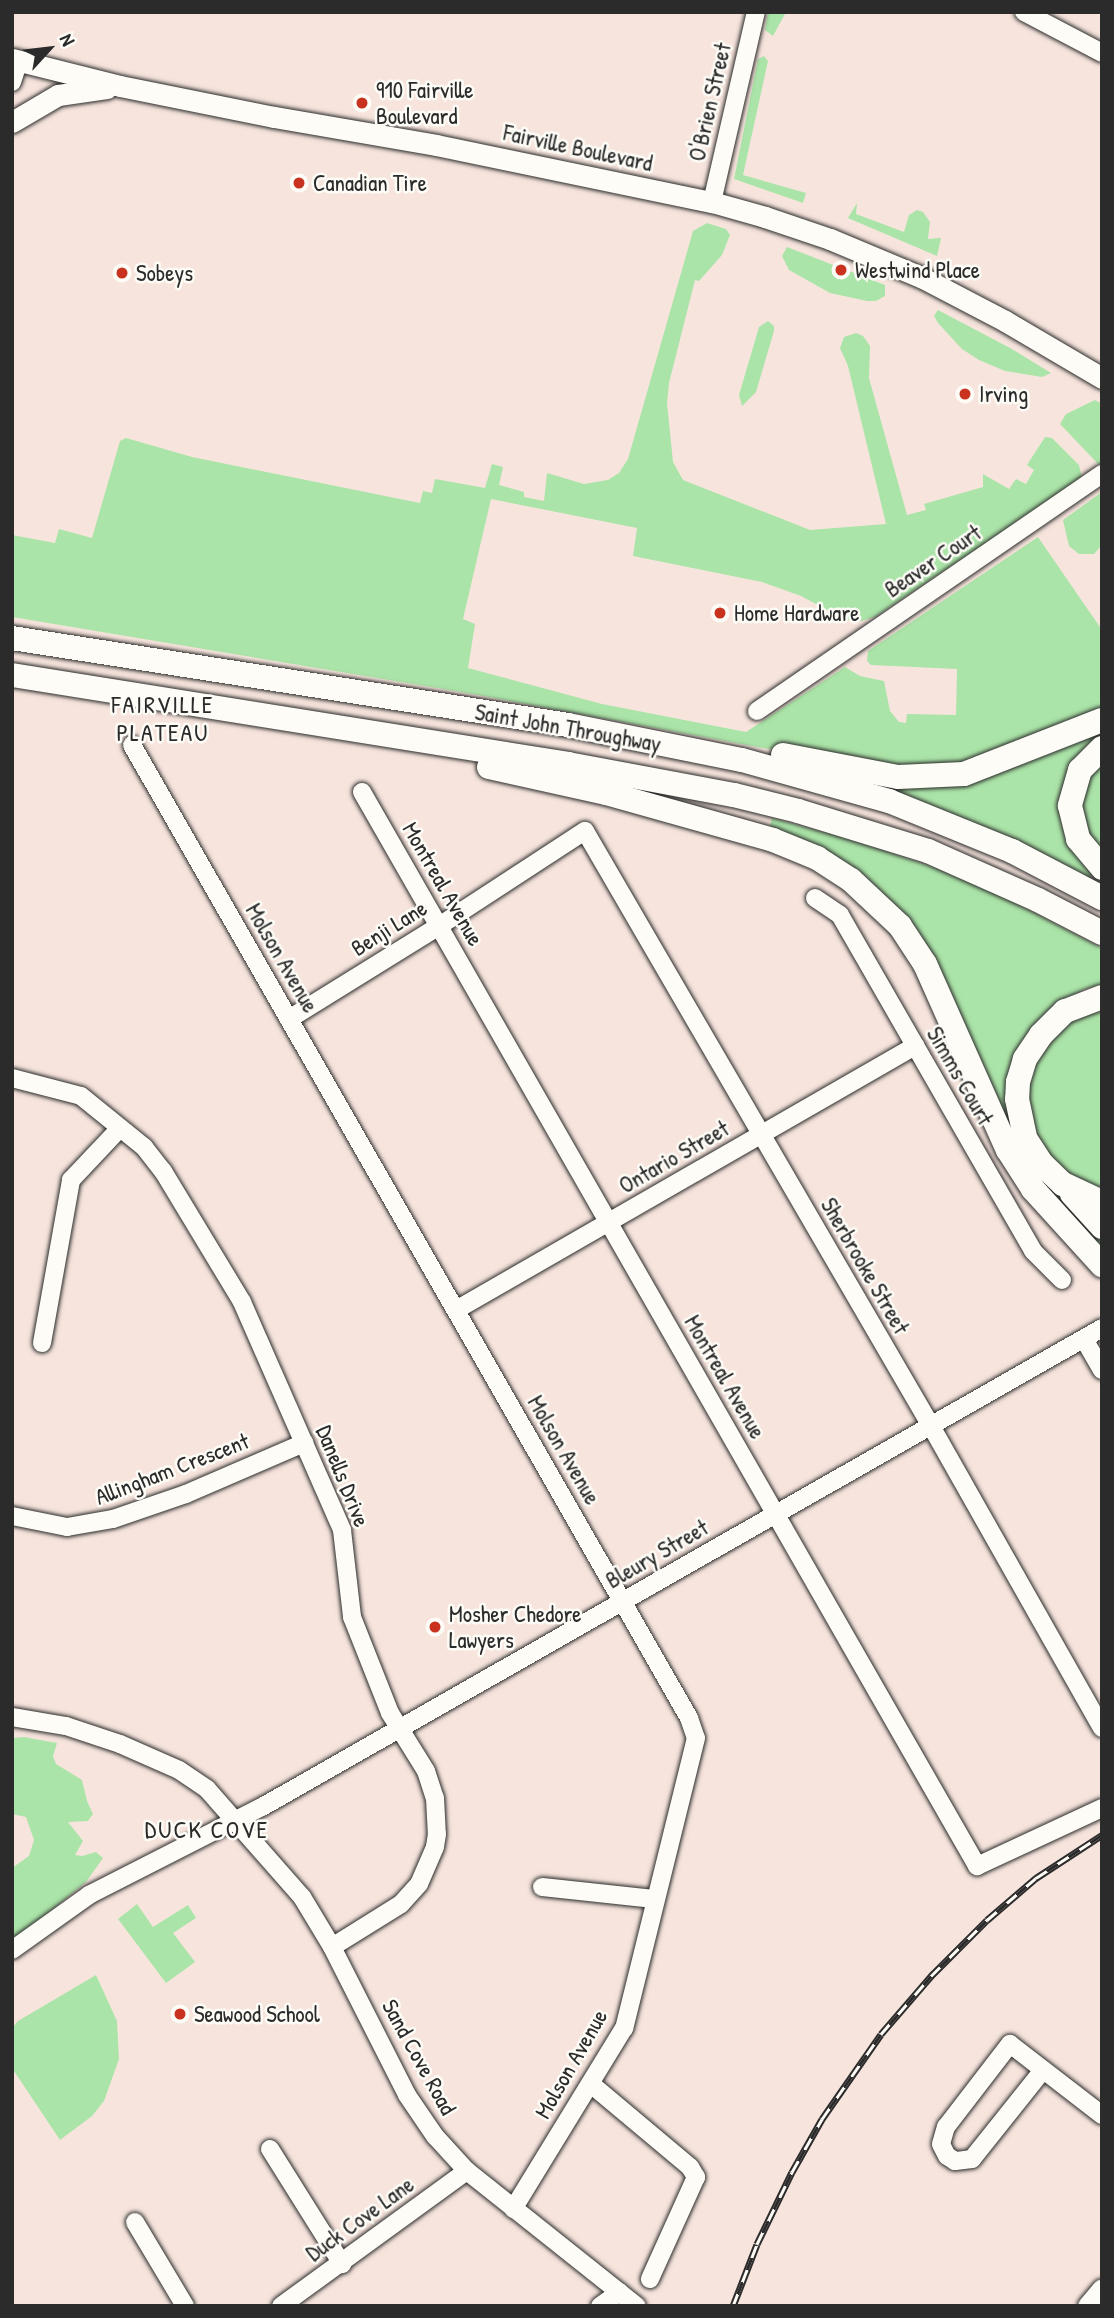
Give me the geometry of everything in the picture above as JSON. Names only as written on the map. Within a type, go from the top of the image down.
[{"type":"highway","name":"Saint John Throughway","points":[[12,638],[568,725],[742,760],[889,802],[1012,851],[1102,898]]},
{"type":"highway","name":"Saint John Throughway","points":[[12,675],[329,728],[568,764],[734,795],[798,811],[928,852],[1038,900],[1102,933]]},
{"type":"highway","points":[[568,725],[742,746],[898,777],[932,777],[964,774],[990,766],[1069,730],[1102,720]]},
{"type":"highway","points":[[329,728],[606,793],[773,840],[835,869],[883,907],[913,944],[938,987],[1008,1150],[1032,1189],[1102,1265]]},
{"type":"highway","points":[[1102,748],[1080,770],[1070,806],[1071,822],[1078,839],[1102,868]]},
{"type":"highway","points":[[1102,997],[1065,1011],[1052,1023],[1031,1048],[1018,1082],[1020,1121],[1025,1138],[1042,1164],[1102,1227]]},
{"type":"highway","points":[[1063,1184],[1102,1202]]},
{"type":"main road","name":"Fairville Boulevard","points":[[15,60],[120,86],[274,117],[436,145],[712,202],[830,239],[920,277],[1005,321],[1102,378]]},
{"type":"main road","points":[[12,122],[58,95],[120,86]]},
{"type":"street","name":"O'Brien Street","points":[[712,202],[756,12]]},
{"type":"street","points":[[1024,12],[1102,53]]},
{"type":"street","points":[[12,82],[15,60]]},
{"type":"street","name":"Beaver Court","points":[[757,711],[1102,474]]},
{"type":"street","name":"Molson Avenue","points":[[132,745],[623,1601],[689,1718],[696,1738],[624,2028],[513,2209]]},
{"type":"street","name":"Montreal Avenue","points":[[362,792],[977,1866],[1102,1808]]},
{"type":"street","name":"Benji Lane","points":[[289,1018],[439,926],[585,831]]},
{"type":"street","name":"Sherbrooke Street","points":[[585,831],[931,1426],[1102,1728]]},
{"type":"street","name":"Simms Court","points":[[815,898],[840,915],[1033,1251],[1062,1280]]},
{"type":"street","name":"Ontario Street","points":[[456,1310],[915,1046]]},
{"type":"street","name":"Danells Drive","points":[[12,1078],[81,1096],[144,1147],[163,1171],[242,1302],[342,1530],[352,1616],[390,1713],[426,1771],[435,1798],[435,1847],[419,1884],[401,1904],[331,1947]]},
{"type":"street","points":[[42,1343],[71,1180],[120,1128]]},
{"type":"street","name":"Bleury Street","points":[[12,1950],[89,1895],[235,1820],[1102,1328]]},
{"type":"street","points":[[1084,1339],[1102,1370]]},
{"type":"street","name":"Allingham Crescent","points":[[12,1516],[68,1527],[101,1522],[186,1494],[304,1443]]},
{"type":"street","name":"Sand Cove Road","points":[[12,1717],[88,1732],[151,1757],[202,1784],[289,1880],[331,1947],[407,2095],[435,2136],[467,2171],[637,2306]]},
{"type":"street","points":[[542,1887],[654,1899]]},
{"type":"street","points":[[1043,2070],[972,2159],[962,2162],[947,2156],[941,2144],[946,2127],[1010,2044],[1102,2115]]},
{"type":"street","points":[[592,2084],[690,2167],[696,2177],[650,2278]]},
{"type":"street","points":[[271,2149],[342,2264]]},
{"type":"street","name":"Duck Cove Lane","points":[[281,2306],[467,2171]]},
{"type":"street","points":[[135,2222],[185,2306]]},
{"type":"street","points":[[1087,2306],[1102,2288]]},
{"type":"street","points":[[600,2306],[620,2292]]},
{"type":"green space","points":[[768,12],[786,12],[773,36],[765,30]]},
{"type":"green space","points":[[764,56],[768,61],[743,175],[806,193],[803,203],[734,179],[758,59]]},
{"type":"green space","points":[[857,203],[856,214],[904,232],[909,215],[917,210],[923,212],[930,222],[928,239],[941,238],[937,256],[848,218]]},
{"type":"green space","points":[[707,223],[726,229],[730,235],[722,255],[699,281],[695,280],[669,383],[667,403],[673,462],[683,480],[810,530],[886,524],[848,366],[840,348],[844,337],[856,333],[863,336],[870,346],[869,378],[907,515],[926,510],[924,504],[983,487],[983,474],[1009,489],[1016,479],[1026,484],[1034,470],[1027,465],[1045,437],[1052,438],[1079,465],[1082,478],[875,617],[858,622],[844,619],[801,596],[762,582],[633,556],[637,528],[491,499],[463,619],[475,624],[468,668],[602,704],[746,732],[845,667],[860,676],[884,681],[890,711],[899,722],[906,723],[907,714],[956,715],[957,669],[871,665],[867,661],[868,651],[1038,537],[1102,630],[1102,712],[999,755],[932,771],[801,755],[461,692],[12,617],[12,535],[55,543],[59,529],[92,538],[120,441],[126,438],[192,457],[420,503],[423,491],[432,493],[435,479],[485,488],[492,464],[503,467],[499,485],[524,492],[524,497],[544,501],[547,473],[584,484],[608,480],[619,473],[628,459],[693,231]]},
{"type":"green space","points":[[787,247],[885,285],[885,296],[876,301],[867,301],[830,293],[789,270],[782,256]]},
{"type":"green space","points":[[938,310],[1051,373],[1042,377],[1005,371],[979,360],[962,349],[938,323],[934,316]]},
{"type":"green space","points":[[768,321],[774,326],[774,331],[756,392],[742,406],[739,395],[759,327]]},
{"type":"green space","points":[[1095,400],[1102,404],[1100,466],[1060,424],[1066,414]]},
{"type":"green space","points":[[1102,492],[1101,546],[1094,554],[1079,554],[1069,546],[1063,520]]},
{"type":"green space","points":[[1102,725],[1102,739],[1074,766],[1094,870],[1089,880],[893,796],[877,781],[910,785]]},
{"type":"green space","points":[[1102,755],[1102,859],[1095,851],[1078,798]]},
{"type":"green space","points":[[772,818],[856,841],[933,867],[1010,900],[1102,948],[1102,985],[1084,989],[1051,1010],[1039,1020],[1019,1050],[1037,1174],[1102,1239],[1102,1250],[1041,1189],[922,945],[769,830]]},
{"type":"green space","points":[[1102,1004],[1102,1193],[1073,1181],[1039,1146],[1029,1114],[1029,1078],[1041,1050],[1078,1013]]},
{"type":"green space","points":[[24,1737],[57,1743],[53,1756],[56,1764],[82,1780],[93,1814],[88,1821],[68,1822],[83,1841],[75,1855],[96,1852],[103,1858],[86,1882],[12,1942],[12,1868],[29,1856],[34,1840],[26,1817],[12,1814],[12,1738]]},
{"type":"green space","points":[[137,1904],[153,1927],[188,1905],[196,1918],[173,1933],[195,1962],[166,1983],[118,1919]]},
{"type":"green space","points":[[96,1975],[117,2021],[119,2059],[104,2101],[92,2116],[60,2140],[12,2068],[12,2028],[18,2021]]},
{"type":"railway","points":[[733,2306],[757,2244],[792,2172],[822,2119],[881,2034],[931,1976],[987,1920],[1036,1878],[1102,1835]]},
{"type":"place","name":"910 Fairville Boulevard","points":[[362,103]]},
{"type":"place","name":"Canadian Tire","points":[[299,183]]},
{"type":"place","name":"Westwind Place","points":[[841,270]]},
{"type":"place","name":"Sobeys","points":[[122,273]]},
{"type":"place","name":"Irving","points":[[965,394]]},
{"type":"place","name":"Home Hardware","points":[[720,613]]},
{"type":"place","name":"Mosher Chedore Lawyers","points":[[435,1627]]},
{"type":"place","name":"Seawood School","points":[[180,2014]]},
{"type":"district","name":"FAIRVILLE PLATEAU","points":[[163,719]]},
{"type":"district","name":"DUCK COVE","points":[[207,1830]]}]
